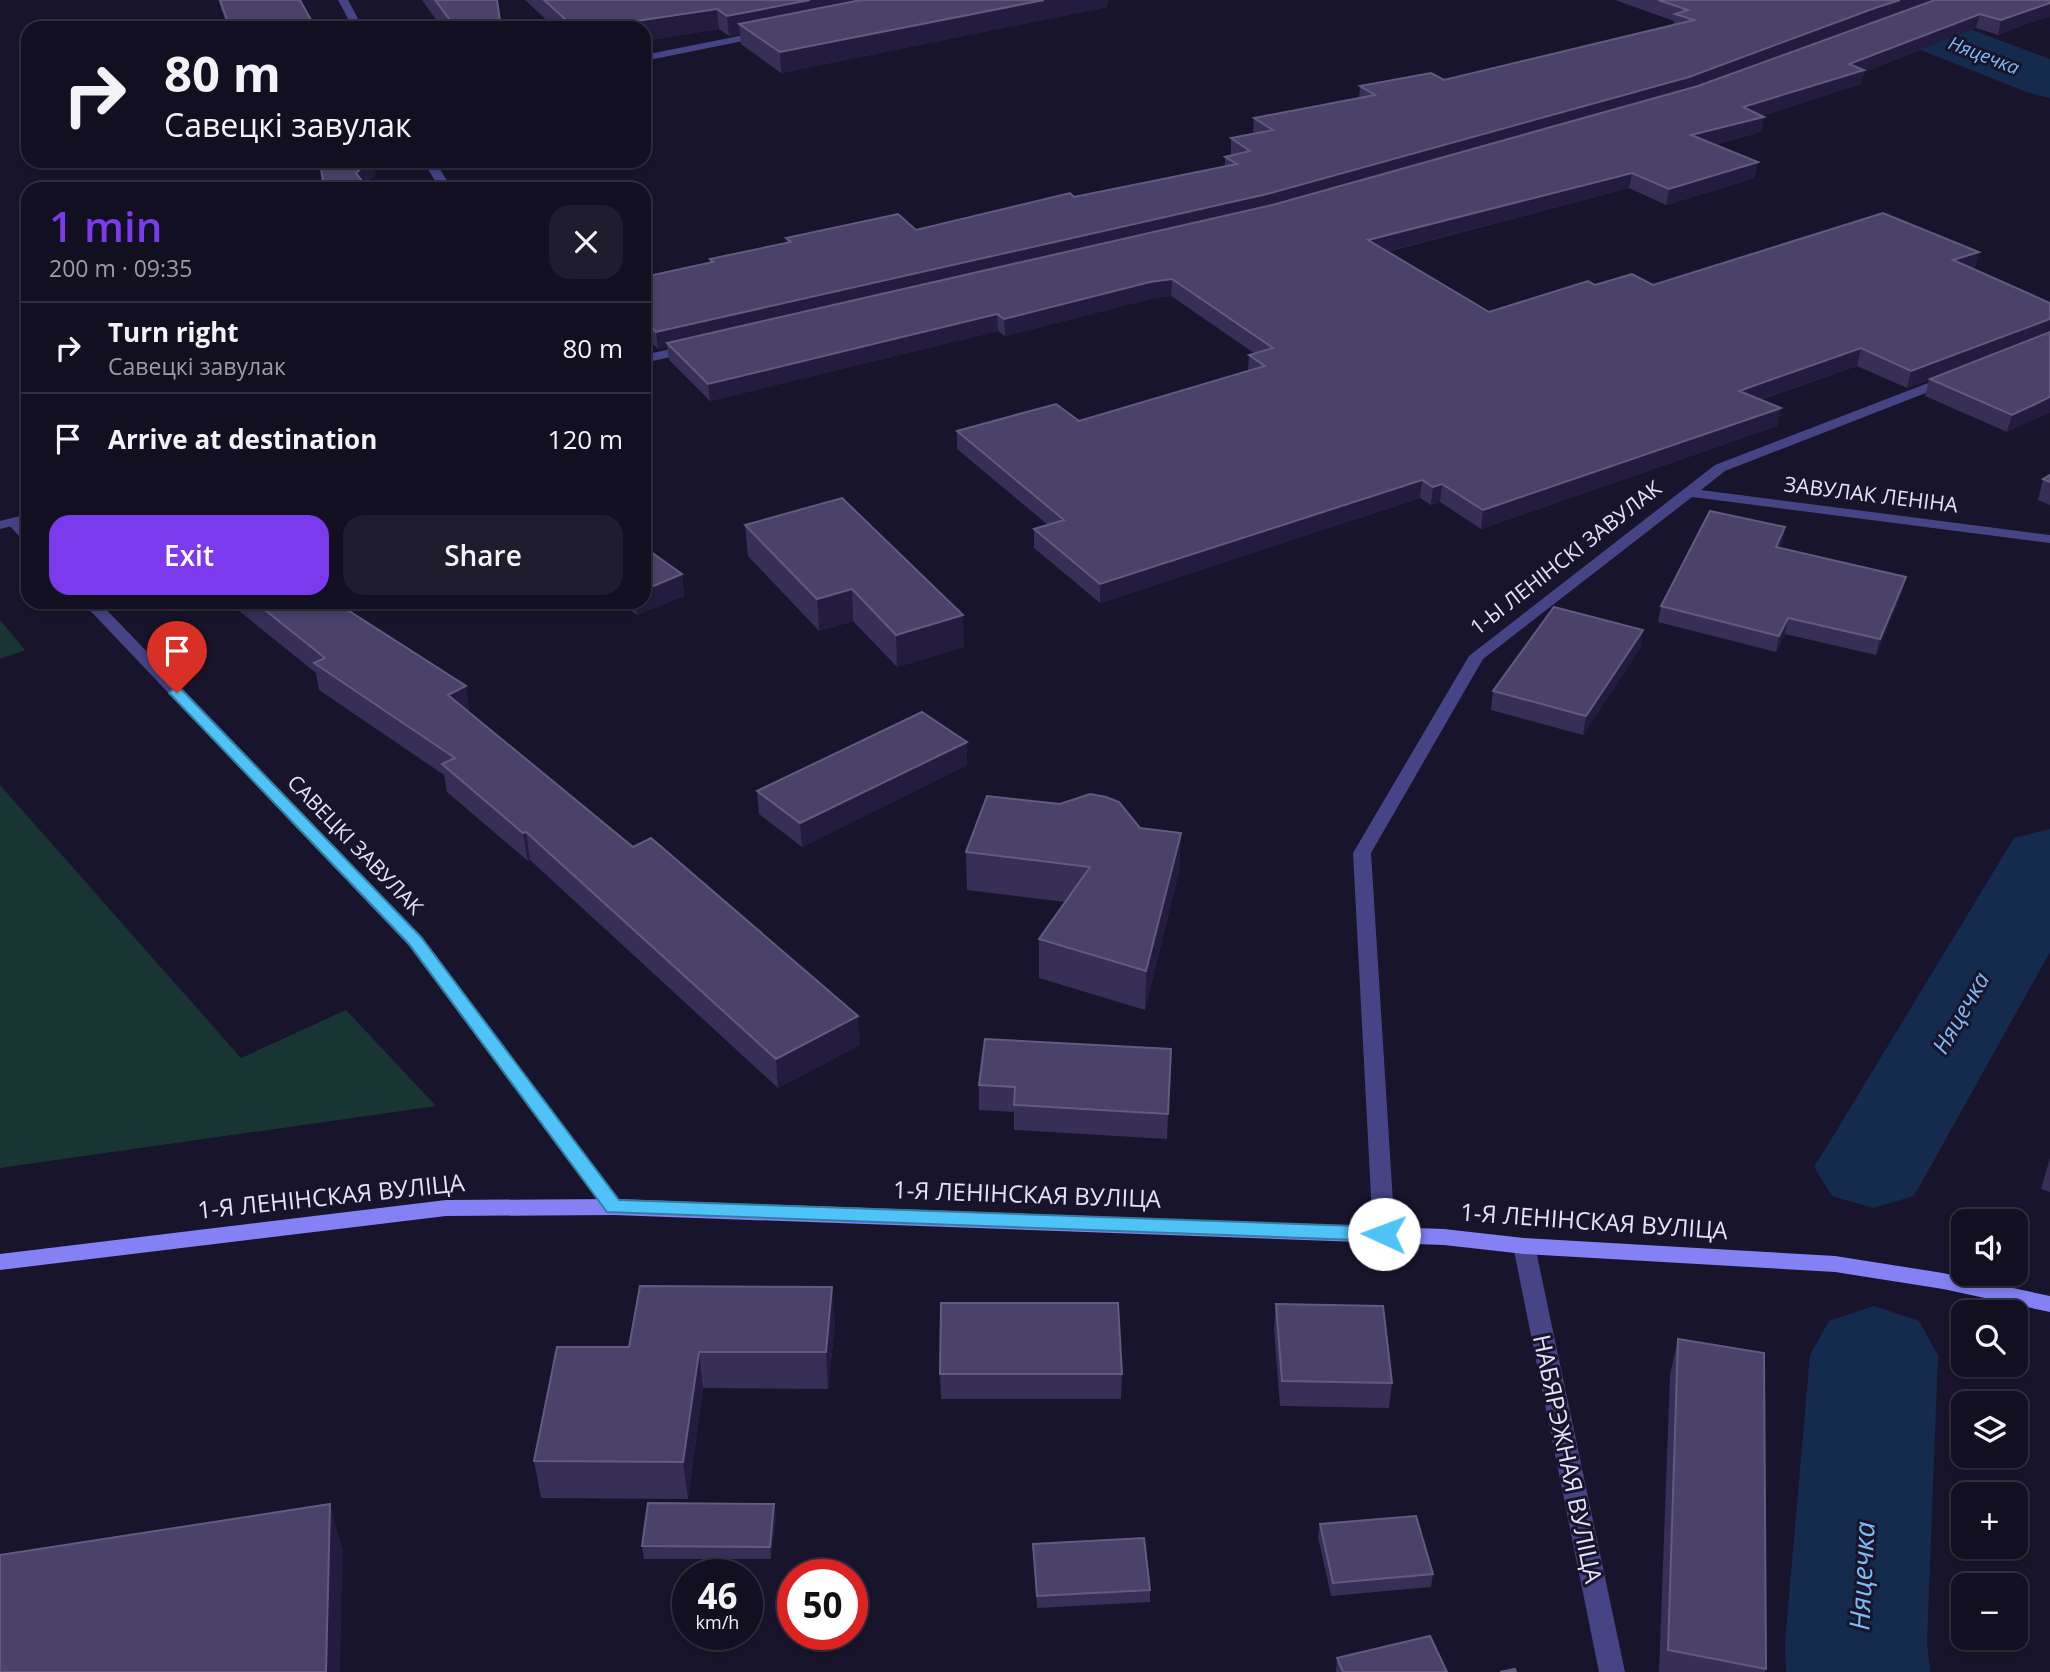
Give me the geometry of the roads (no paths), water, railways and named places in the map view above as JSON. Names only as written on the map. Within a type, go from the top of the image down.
[{"type":"main road","name":"1-Я ЛЕНІНСКАЯ ВУЛІЦА","points":[[0,1262],[446,1208],[614,1207],[1444,1237],[1524,1246],[1835,1264],[2050,1304]]},
{"type":"street","points":[[343,0],[354,21]]},
{"type":"street","points":[[651,57],[782,31]]},
{"type":"street","points":[[651,357],[698,347]]},
{"type":"street","name":"1-Ы ЛЕНІНСКІ ЗАВУЛАК","points":[[1384,1234],[1362,853],[1477,656],[1720,468],[1961,375]]},
{"type":"street","name":"ЗАВУЛАК ЛЕНІНА","points":[[1687,492],[2050,539]]},
{"type":"street","name":"САВЕЦКІ ЗАВУЛАК","points":[[97,609],[415,941],[614,1207]]},
{"type":"street","name":"НАБЯРЭЖНАЯ ВУЛІЦА","points":[[1524,1246],[1612,1672]]},
{"type":"waterway","name":"Няцечка","points":[[1918,29],[2050,80]]},
{"type":"waterway","name":"Няцечка","points":[[1873,1167],[2050,860]]},
{"type":"waterway","name":"Няцечка","points":[[1858,1672],[1856,1642],[1874,1355]]}]
